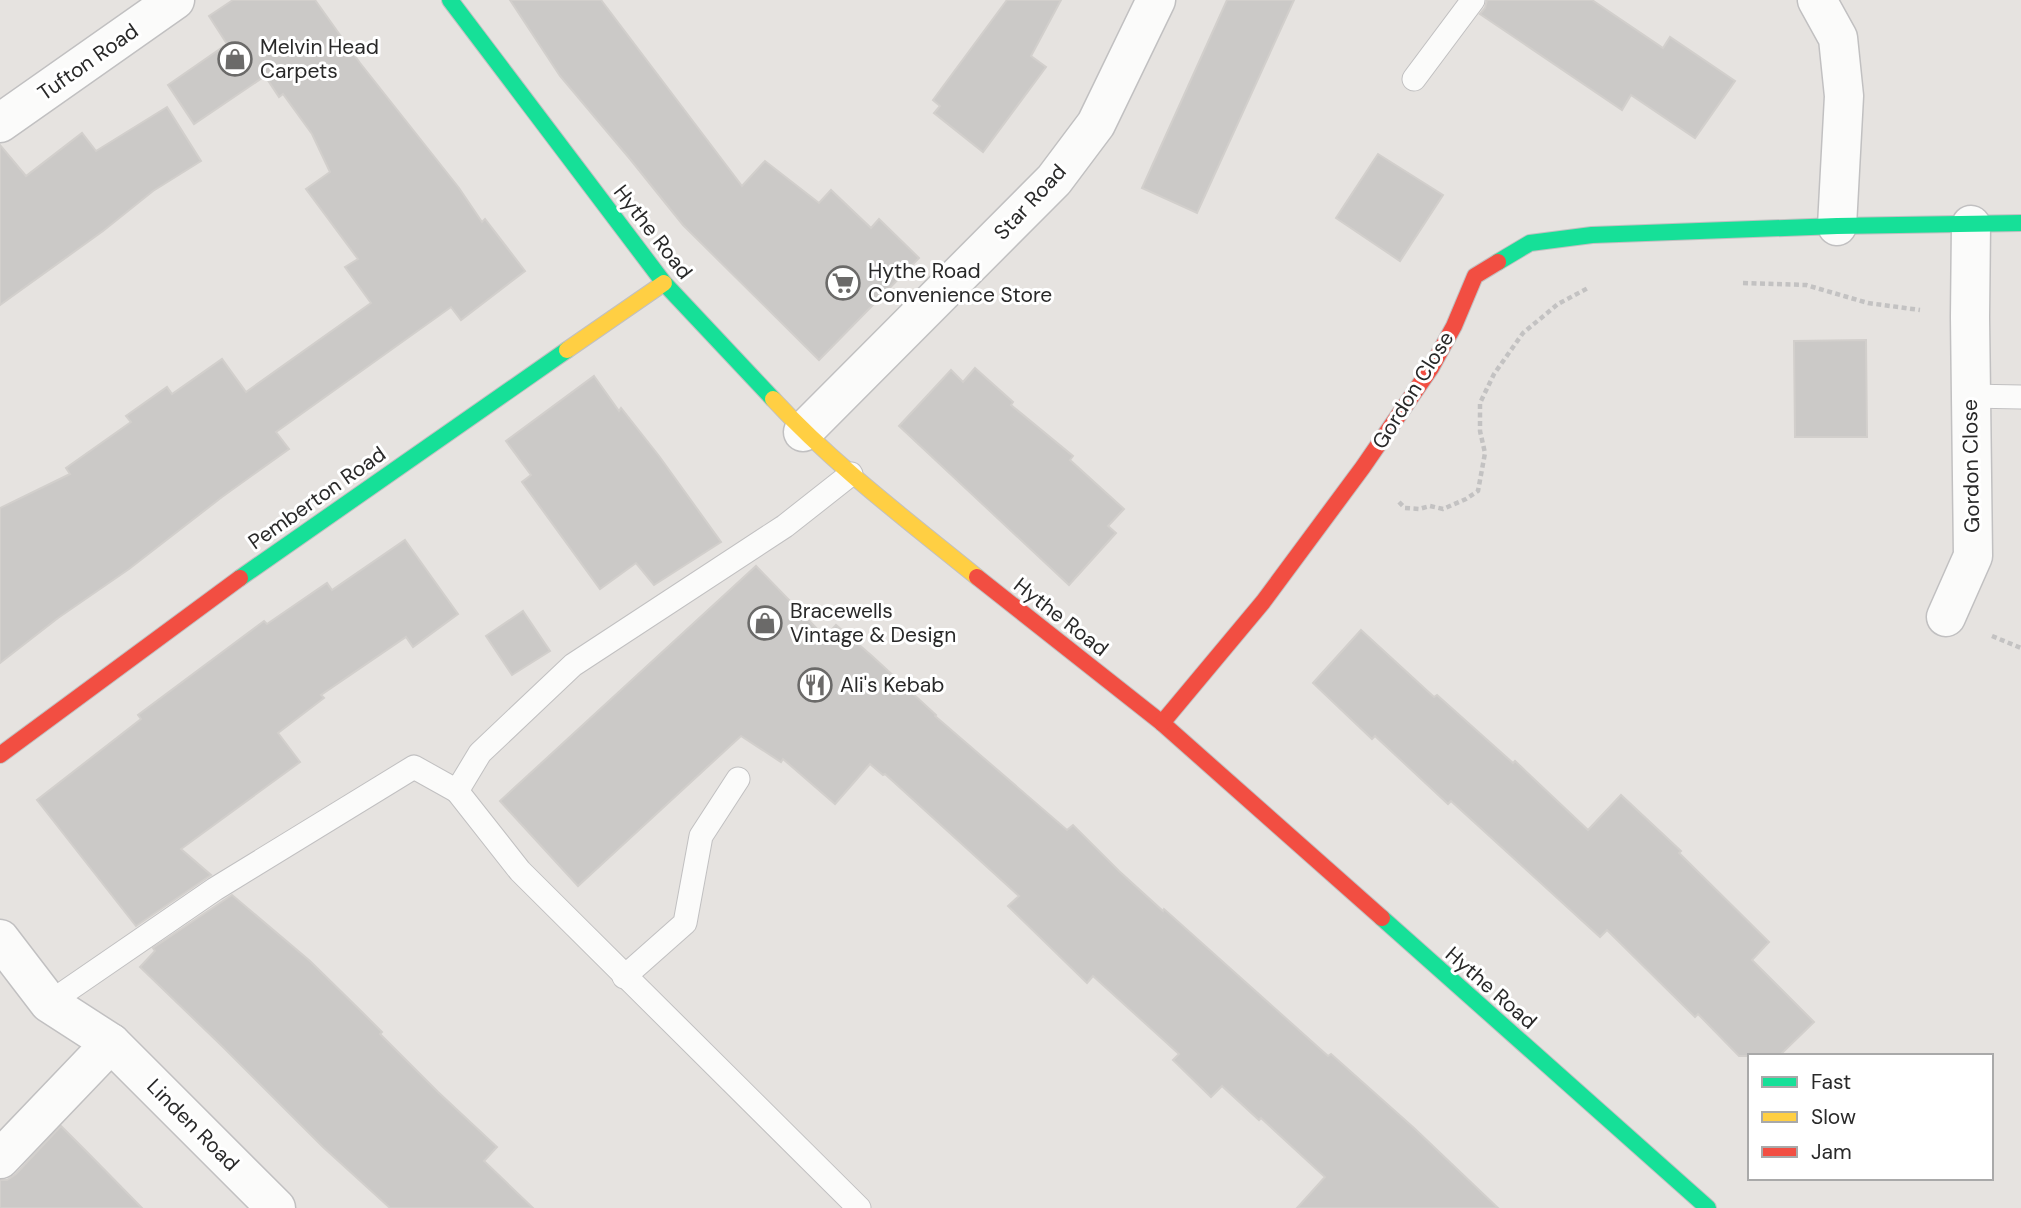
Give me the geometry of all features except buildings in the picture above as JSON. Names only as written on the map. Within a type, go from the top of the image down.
[{"type":"street","name":"Tufton Road","points":[[0,124],[175,0]]},
{"type":"street","name":"Hythe Road","points":[[450,0],[664,283],[803,432],[997,594],[1162,723],[1708,1208]]},
{"type":"street","name":"Star Road","points":[[803,432],[1054,180],[1096,124],[1156,0]]},
{"type":"street","points":[[1817,0],[1838,38],[1844,96],[1837,226]]},
{"type":"street","name":"Gordon Close","points":[[1162,723],[1263,602],[1363,467],[1431,368],[1454,326],[1475,276],[1530,243],[1592,235],[1837,226],[2021,223]]},
{"type":"street","name":"Gordon Close","points":[[1945,617],[1973,556],[1971,225]]},
{"type":"street","name":"Pemberton Road","points":[[0,755],[287,544],[664,283]]},
{"type":"street","name":"Linden Road","points":[[0,939],[50,1003],[111,1043],[276,1208]]},
{"type":"street","points":[[0,1160],[111,1043]]},
{"type":"lane","points":[[1414,79],[1473,0]]},
{"type":"lane","points":[[1970,396],[2021,397]]},
{"type":"lane","points":[[457,791],[480,753],[573,665],[785,526],[851,474]]},
{"type":"lane","points":[[50,1003],[215,889],[414,767],[457,791],[520,871],[859,1208]]},
{"type":"lane","points":[[624,976],[685,923],[701,836],[738,779]]},
{"type":"path","points":[[1734,283],[1806,285],[1868,303],[1970,317]]},
{"type":"path","points":[[1363,467],[1405,508],[1419,509],[1430,506],[1443,509],[1478,491],[1485,453],[1480,431],[1480,403],[1494,374],[1523,333],[1558,304],[1597,284]]},
{"type":"traffic: fast","points":[[450,0],[664,283],[773,399]]},
{"type":"traffic: fast","points":[[1498,262],[1530,243],[1592,235],[1837,226],[2021,223]]},
{"type":"traffic: fast","points":[[240,578],[567,350]]},
{"type":"traffic: fast","points":[[1382,918],[1708,1208]]},
{"type":"traffic: slow","points":[[567,350],[664,283]]},
{"type":"traffic: slow","points":[[773,399],[846,469],[977,577]]},
{"type":"traffic: jam","points":[[1162,723],[1263,602],[1363,467],[1431,368],[1454,326],[1475,276],[1498,262]]},
{"type":"traffic: jam","points":[[977,577],[1162,723],[1382,918]]},
{"type":"traffic: jam","points":[[0,755],[240,578]]},
{"type":"place","name":"Melvin Head Carpets","points":[[235,59]]},
{"type":"place","name":"Hythe Road Convenience Store","points":[[843,283]]},
{"type":"place","name":"Bracewells Vintage & Design","points":[[765,623]]},
{"type":"place","name":"Ali's Kebab","points":[[815,685]]}]
